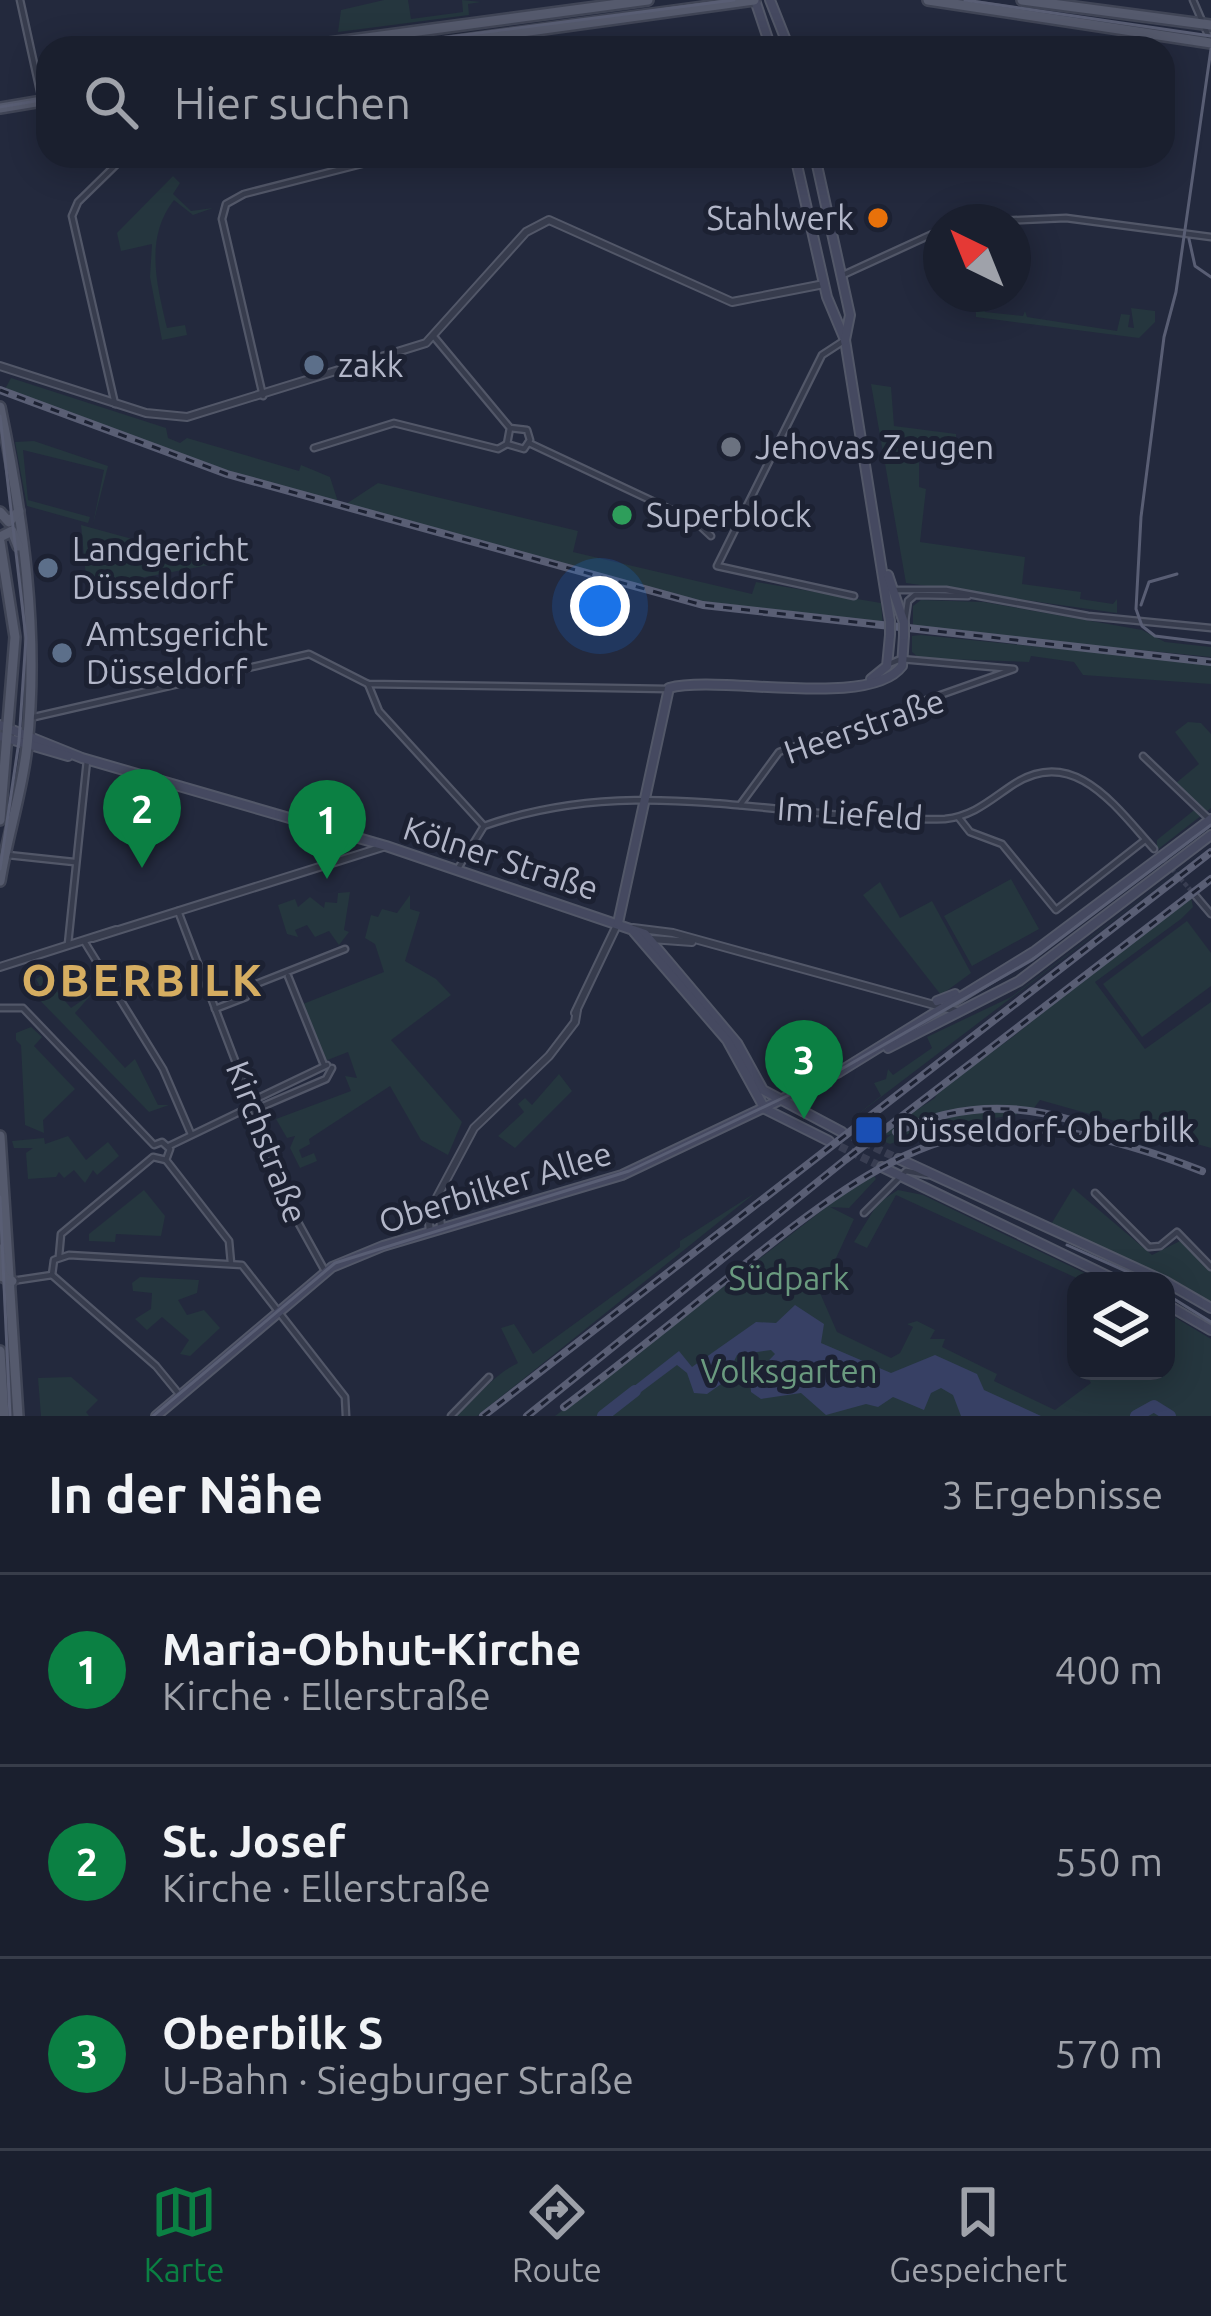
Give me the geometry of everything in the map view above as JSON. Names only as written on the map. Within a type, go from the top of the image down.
[{"type":"main road","points":[[381,36],[648,0]]},
{"type":"main road","points":[[493,36],[755,0],[768,36]]},
{"type":"main road","points":[[928,0],[1161,36]]},
{"type":"main road","points":[[1024,0],[1205,22]]},
{"type":"main road","points":[[773,2],[785,36]]},
{"type":"main road","points":[[1175,38],[1211,43]]},
{"type":"main road","points":[[0,109],[36,103]]},
{"type":"main road","points":[[799,168],[832,280],[850,315],[845,340]]},
{"type":"main road","points":[[816,168],[885,581],[893,594],[888,662],[864,681]]},
{"type":"main road","points":[[0,408],[19,510],[33,652],[28,741],[0,881]]},
{"type":"main road","points":[[0,512],[10,521],[19,510]]},
{"type":"main road","points":[[0,820],[15,638],[0,539],[7,530],[14,533],[27,586]]},
{"type":"main road","points":[[618,923],[668,689],[680,685],[805,689],[890,678],[903,660],[904,623],[882,557]]},
{"type":"main road","name":"Kölner Straße","points":[[5,732],[386,846],[631,928]]},
{"type":"main road","points":[[931,1023],[935,1006],[1035,950],[1210,819]]},
{"type":"main road","points":[[931,1023],[965,1010],[1038,968],[1211,835]]},
{"type":"main road","points":[[631,928],[660,944],[736,1043],[763,1090],[842,1132]]},
{"type":"main road","points":[[631,928],[727,1040],[765,1108],[829,1142]]},
{"type":"main road","name":"Oberbilker Allee","points":[[156,1416],[325,1271],[360,1253],[622,1175],[810,1087],[931,1023]]},
{"type":"main road","points":[[805,1114],[800,1101],[810,1087]]},
{"type":"main road","points":[[0,1136],[18,1416]]},
{"type":"main road","points":[[899,1159],[1145,1272]]},
{"type":"main road","points":[[882,1167],[1099,1272]]},
{"type":"main road","points":[[0,1234],[12,1281]]},
{"type":"main road","points":[[0,1249],[3,1277],[12,1281]]},
{"type":"main road","points":[[1175,1287],[1211,1309]]},
{"type":"main road","points":[[1175,1309],[1211,1330]]},
{"type":"main road","points":[[0,1351],[4,1416]]},
{"type":"street","points":[[20,0],[36,65]]},
{"type":"street","points":[[995,13],[1021,12],[1024,0]]},
{"type":"street","points":[[1193,0],[1211,43]]},
{"type":"street","points":[[112,168],[78,202],[72,216],[115,404]]},
{"type":"street","points":[[263,396],[221,219],[226,204],[244,194],[346,168]]},
{"type":"street","points":[[1031,220],[1066,218],[1211,237]]},
{"type":"street","points":[[0,366],[115,404],[179,419],[435,338],[526,232],[550,220],[732,302],[832,280],[923,238]]},
{"type":"street","points":[[435,338],[511,428],[527,430],[529,443]]},
{"type":"street","points":[[845,340],[822,355],[718,566],[854,596]]},
{"type":"street","points":[[0,377],[16,372]]},
{"type":"street","points":[[314,448],[394,423],[498,449],[507,444],[511,428]]},
{"type":"street","points":[[507,444],[518,451],[529,443]]},
{"type":"street","points":[[529,443],[695,521],[711,536]]},
{"type":"street","points":[[893,594],[934,589],[1088,616],[1211,628]]},
{"type":"street","points":[[893,594],[974,596]]},
{"type":"street","points":[[904,623],[911,597]]},
{"type":"street","points":[[888,662],[903,660],[890,636]]},
{"type":"street","points":[[29,718],[309,654],[368,685],[668,689]]},
{"type":"street","name":"Heerstraße","points":[[740,805],[779,752],[1013,672],[998,665],[903,660]]},
{"type":"street","points":[[368,685],[373,703],[484,826]]},
{"type":"street","points":[[1143,756],[1210,819]]},
{"type":"street","points":[[68,946],[84,759]]},
{"type":"street","name":"Im Liefeld","points":[[740,805],[959,818],[1031,774],[1060,770],[1089,782],[1154,850]]},
{"type":"street","points":[[457,870],[484,826],[572,801],[642,799],[740,805]]},
{"type":"street","name":"Im Liefeld","points":[[959,818],[970,832],[1002,844],[1053,908],[1066,906],[1146,840]]},
{"type":"street","name":"Kölner Straße","points":[[354,859],[362,846],[355,837]]},
{"type":"street","points":[[0,967],[386,846]]},
{"type":"street","points":[[4,855],[74,862]]},
{"type":"street","points":[[1193,894],[1211,914]]},
{"type":"street","name":"Kirchstraße","points":[[178,911],[294,1215],[325,1271]]},
{"type":"street","points":[[430,1232],[428,1214],[481,1118],[549,1056],[568,1028],[618,923]]},
{"type":"street","name":"Kölner Straße","points":[[631,928],[965,1010]]},
{"type":"street","points":[[88,939],[163,1069],[190,1134]]},
{"type":"street","name":"Kölner Straße","points":[[660,944],[701,943]]},
{"type":"street","points":[[215,1009],[246,997],[250,986],[345,949]]},
{"type":"street","points":[[252,1106],[330,1077],[332,1068],[325,1065],[287,974]]},
{"type":"street","points":[[0,1008],[23,1008],[154,1145],[169,1146],[325,1065]]},
{"type":"street","points":[[289,1084],[293,1093]]},
{"type":"street","points":[[166,1160],[169,1146]]},
{"type":"street","points":[[59,1256],[61,1234],[153,1157],[166,1160],[229,1241],[231,1263]]},
{"type":"street","points":[[899,1159],[901,1177]]},
{"type":"street","points":[[863,1213],[908,1171],[934,1175]]},
{"type":"street","points":[[440,1193],[441,1229]]},
{"type":"street","points":[[1095,1193],[1149,1247],[1160,1246],[1176,1232],[1211,1267]]},
{"type":"street","points":[[180,1396],[156,1366],[52,1275],[52,1262],[59,1256],[148,1255],[248,1269],[346,1397],[346,1416]]},
{"type":"street","points":[[12,1281],[52,1275]]},
{"type":"street","points":[[451,1416],[489,1377]]},
{"type":"green space","points":[[408,0],[411,19],[463,12],[462,0],[481,2],[468,4],[469,15],[338,32],[341,10]]},
{"type":"green space","points":[[173,176],[180,183],[173,194],[191,211],[213,208],[193,215],[174,200],[159,230],[156,262],[167,328],[185,325],[187,335],[162,340],[150,277],[152,244],[121,251],[117,233]]},
{"type":"green space","points":[[1131,308],[1155,311],[1155,322],[1139,338],[976,317],[976,312],[1023,316],[1025,312],[1027,317],[1117,331],[1121,314],[1130,315],[1128,327],[1134,328]]},
{"type":"green space","points":[[11,378],[166,428],[168,438],[180,443],[187,438],[299,471],[301,465],[330,477],[338,502],[227,473],[5,389]]},
{"type":"green space","points":[[871,384],[891,387],[894,426],[956,434],[956,441],[919,437],[919,487],[926,489],[920,542],[1025,557],[1022,584],[1081,592],[1080,599],[1113,604],[1117,599],[1117,613],[906,583]]},
{"type":"green space","points":[[34,441],[108,466],[93,524],[104,470],[23,450],[28,500],[90,517],[88,523],[27,506],[15,442]]},
{"type":"green space","points":[[378,483],[578,531],[573,552],[752,594],[756,582],[881,603],[883,626],[689,599],[346,504]]},
{"type":"green space","points":[[81,525],[220,563],[87,588]]},
{"type":"green space","points":[[921,600],[984,602],[1142,630],[1165,642],[1211,647],[1211,657],[913,628],[913,606]]},
{"type":"green space","points":[[912,636],[1211,664],[1211,684],[1083,675],[1074,662],[1031,656],[1029,662],[919,658],[912,652]]},
{"type":"green space","points":[[1188,722],[1201,723],[1211,734],[1211,808],[1157,850],[1157,840],[1198,807],[1176,783],[1199,764],[1175,732]]},
{"type":"green space","points":[[1211,846],[844,1125],[881,1096],[874,1083],[886,1079],[888,1069],[893,1075],[932,1048],[927,1037],[1011,997]]},
{"type":"green space","points":[[1011,879],[1039,929],[972,966],[944,916]]},
{"type":"green space","points":[[880,882],[900,918],[932,901],[971,973],[941,995],[863,895]]},
{"type":"green space","points":[[350,892],[344,930],[349,932],[339,945],[329,931],[315,937],[307,925],[295,930],[298,937],[287,934],[278,905],[295,899],[298,907],[310,897],[324,908],[325,902],[337,903],[338,893]]},
{"type":"green space","points":[[410,895],[410,909],[420,912],[405,961],[436,979],[451,995],[391,1040],[462,1122],[448,1155],[421,1140],[390,1086],[309,1139],[310,1144],[299,1150],[302,1158],[314,1153],[317,1161],[300,1168],[290,1148],[295,1136],[287,1138],[276,1119],[351,1091],[345,1076],[357,1078],[348,1052],[325,1061],[303,1004],[384,972],[375,944],[365,938],[371,915],[378,917],[382,909],[397,913]]},
{"type":"green space","points":[[1191,897],[1193,907],[1181,919],[1095,982],[1145,1049],[1211,1002],[1211,1148],[1040,1100],[1034,1108],[985,1107],[953,1111],[907,1127],[975,1109],[1015,1109],[1017,1115],[941,1125],[890,1144],[883,1141],[892,1134],[874,1138],[935,1098],[938,1090]]},
{"type":"green space","points":[[1187,921],[1211,953],[1211,986],[1142,1037],[1103,984]]},
{"type":"green space","points":[[43,975],[71,1008],[87,997],[83,986],[90,996],[75,1013],[125,1068],[135,1059],[158,1105],[169,1105],[149,1112],[23,983],[31,979],[43,992],[36,979]]},
{"type":"green space","points":[[31,1027],[42,1037],[34,1046],[75,1089],[43,1120],[44,1133],[25,1125],[21,1045],[16,1033]]},
{"type":"green space","points":[[559,1074],[572,1091],[515,1148],[498,1136],[524,1112],[518,1104],[525,1098],[532,1105]]},
{"type":"green space","points":[[68,1136],[86,1160],[108,1142],[119,1156],[97,1175],[93,1170],[85,1183],[74,1170],[64,1178],[59,1172],[56,1177],[28,1179],[26,1153],[33,1148],[14,1148],[12,1141],[44,1138],[45,1144]]},
{"type":"green space","points":[[872,1172],[876,1179],[849,1208],[830,1207],[854,1219],[820,1293],[837,1332],[891,1358],[900,1353],[913,1327],[907,1324],[917,1321],[935,1330],[930,1339],[945,1339],[942,1347],[997,1374],[994,1381],[1055,1410],[1089,1380],[1175,1380],[1175,1317],[1211,1339],[1211,1416],[555,1416]]},
{"type":"green space","points":[[1073,1188],[1152,1255],[1182,1240],[1211,1270],[1211,1302],[1175,1285],[1175,1272],[1147,1272],[1050,1226]]},
{"type":"green space","points":[[144,1190],[165,1216],[161,1236],[116,1234],[115,1242],[89,1241],[89,1234]]},
{"type":"green space","points":[[898,1190],[923,1195],[1082,1272],[1067,1274],[896,1195],[867,1248],[854,1242],[878,1203]]},
{"type":"green space","points":[[755,1193],[477,1416],[456,1416],[518,1363],[501,1328],[514,1324],[533,1354],[680,1247],[680,1241]]},
{"type":"green space","points":[[140,1277],[199,1280],[197,1293],[178,1300],[187,1315],[204,1310],[220,1328],[190,1356],[180,1354],[189,1340],[162,1317],[147,1330],[135,1319],[151,1309],[152,1293],[133,1291],[132,1283]]},
{"type":"green space","points":[[71,1377],[98,1400],[86,1412],[89,1416],[41,1416],[38,1378]]},
{"type":"water","points":[[795,1305],[824,1324],[821,1343],[891,1373],[935,1355],[977,1374],[984,1390],[1041,1416],[961,1416],[953,1395],[941,1388],[931,1393],[924,1410],[893,1397],[878,1407],[866,1404],[826,1415],[801,1393],[761,1399],[751,1392],[750,1380],[775,1354],[771,1350],[737,1355],[724,1382],[707,1394],[694,1393],[687,1373],[677,1365],[629,1401],[624,1394],[679,1351],[692,1367],[756,1322],[776,1323]]},
{"type":"waterway","points":[[603,1416],[635,1391]]},
{"type":"waterway","points":[[1136,1416],[1154,1406],[1170,1416]]},
{"type":"tunnel","points":[[1154,849],[1194,894]]},
{"type":"tunnel","points":[[842,1132],[899,1159]]},
{"type":"tunnel","points":[[829,1141],[882,1167]]},
{"type":"tram line","points":[[455,36],[734,0]]},
{"type":"tram line","points":[[965,0],[1211,36]]},
{"type":"tram line","points":[[1211,49],[1176,292],[1164,337],[1141,517],[1136,609],[1142,626],[1155,636],[1211,643]]},
{"type":"tram line","points":[[0,107],[36,101]]},
{"type":"tram line","points":[[1189,239],[1195,266],[1211,277]]},
{"type":"tram line","points":[[0,416],[26,638],[19,741],[0,869]]},
{"type":"tram line","points":[[1141,605],[1149,582],[1177,574]]},
{"type":"tram line","points":[[153,1416],[335,1263],[629,1171],[831,1075],[1032,960],[1211,825]]},
{"type":"tram line","points":[[0,1197],[10,1416]]},
{"type":"tram line","points":[[1067,1245],[1128,1272]]},
{"type":"tram line","points":[[1175,1300],[1211,1322]]},
{"type":"railway","points":[[0,390],[227,474],[703,605],[1211,662]]},
{"type":"railway","points":[[483,1416],[1211,852]]},
{"type":"railway","points":[[527,1416],[845,1160],[1211,879]]},
{"type":"railway","points":[[896,1132],[939,1116],[982,1109],[1026,1110],[1071,1120]]},
{"type":"railway","points":[[564,1407],[815,1210],[917,1150],[965,1135],[1016,1129],[1071,1133],[1202,1171]]},
{"type":"place","name":"Stahlwerk","points":[[878,218]]},
{"type":"place","name":"zakk","points":[[314,365]]},
{"type":"place","name":"Jehovas Zeugen","points":[[731,447]]},
{"type":"place","name":"Superblock","points":[[622,515]]},
{"type":"place","name":"Landgericht Düsseldorf","points":[[48,568]]},
{"type":"place","name":"Amtsgericht Düsseldorf","points":[[62,653]]},
{"type":"place","name":"St. Josef","points":[[142,868]]},
{"type":"place","name":"Maria-Obhut-Kirche","points":[[327,879]]},
{"type":"place","name":"Oberbilk S","points":[[804,1119]]},
{"type":"place","name":"Düsseldorf-Oberbilk","points":[[869,1130]]},
{"type":"district","name":"OBERBILK","points":[[143,980]]},
{"type":"park label","name":"Südpark","points":[[789,1278]]},
{"type":"park label","name":"Volksgarten","points":[[789,1371]]}]
